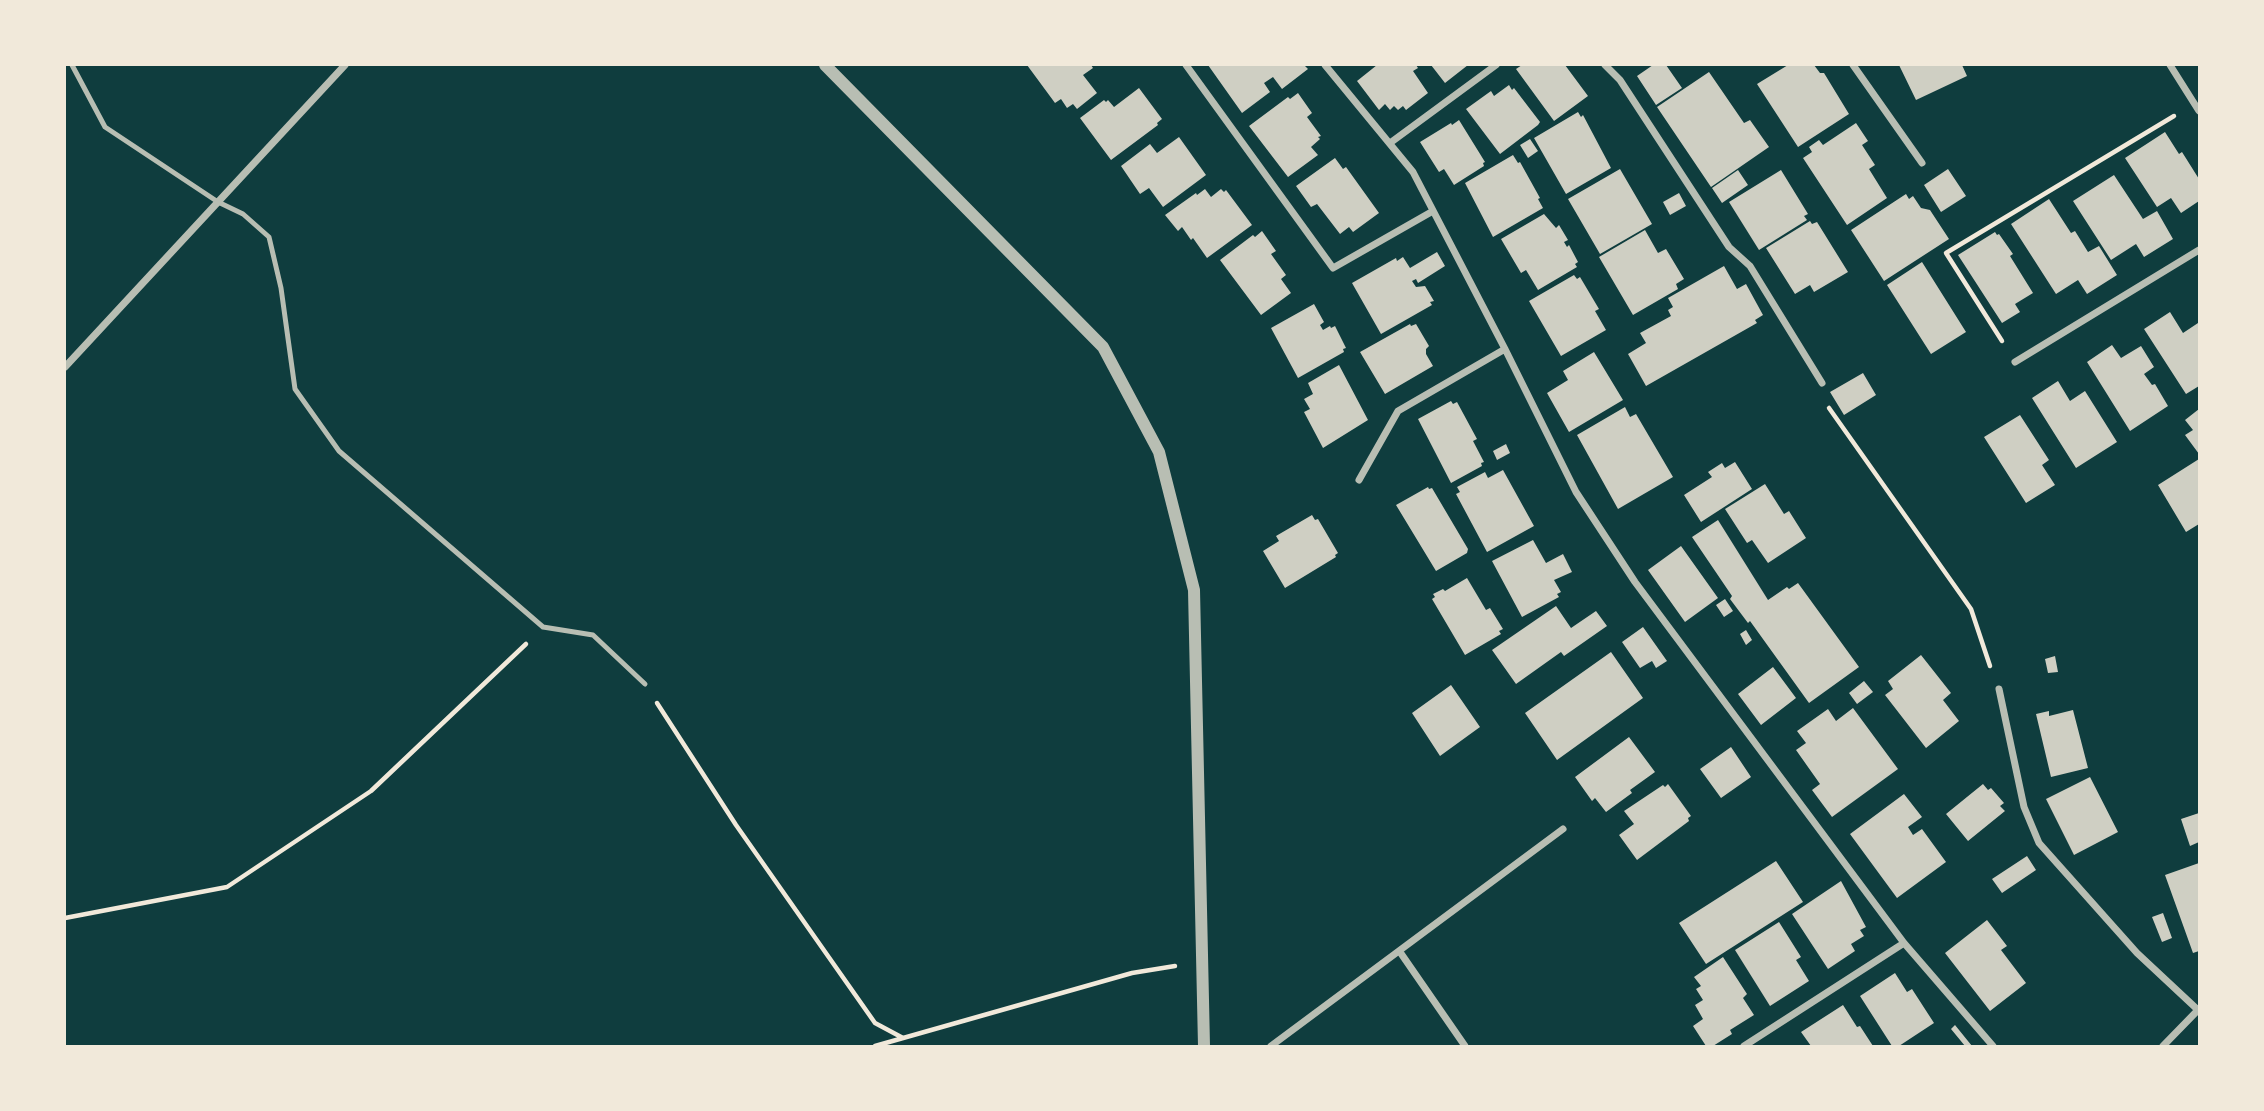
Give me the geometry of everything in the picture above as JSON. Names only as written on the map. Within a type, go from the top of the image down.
[{"type":"street","points":[[65,367],[345,65]]},
{"type":"street","points":[[825,65],[1103,347],[1159,452],[1194,590],[1204,1046]]},
{"type":"street","points":[[1186,65],[1333,268],[1433,211]]},
{"type":"street","points":[[1325,65],[1413,172],[1576,492],[1635,582],[1904,943],[1993,1046]]},
{"type":"street","points":[[1390,143],[1496,65]]},
{"type":"street","points":[[1605,65],[1620,80],[1729,247],[1750,266],[1822,383]]},
{"type":"street","points":[[1853,65],[1922,163]]},
{"type":"street","points":[[2170,65],[2199,111]]},
{"type":"street","points":[[2015,362],[2199,250]]},
{"type":"street","points":[[1359,480],[1398,411],[1505,349]]},
{"type":"street","points":[[1999,690],[2024,807],[2039,843],[2137,953],[2199,1009],[2163,1046]]},
{"type":"street","points":[[1271,1046],[1563,829]]},
{"type":"street","points":[[1744,1046],[1904,943]]},
{"type":"street","points":[[1400,952],[1465,1046]]},
{"type":"lane","points":[[72,65],[106,127],[218,202],[243,214],[269,237],[281,288],[295,389],[339,451],[543,627],[593,635],[645,684]]},
{"type":"path","points":[[2015,362],[1946,253],[2195,103]]},
{"type":"path","points":[[1822,383],[1829,408],[1971,609],[1999,690]]},
{"type":"path","points":[[65,918],[227,887],[371,792],[543,627]]},
{"type":"path","points":[[645,684],[736,825],[874,1023],[903,1038]]},
{"type":"path","points":[[875,1046],[1132,973],[1202,962]]},
{"type":"building","points":[[1027,65],[1091,65],[1093,68],[1083,75],[1097,93],[1077,109],[1073,104],[1067,108],[1061,99],[1055,103]]},
{"type":"building","points":[[1208,65],[1304,65],[1308,69],[1282,89],[1273,77],[1264,83],[1270,92],[1242,113]]},
{"type":"building","points":[[1377,65],[1416,65],[1418,68],[1413,71],[1428,93],[1406,110],[1403,106],[1398,110],[1394,106],[1390,110],[1385,104],[1379,110],[1357,81]]},
{"type":"building","points":[[1431,65],[1468,65],[1445,83]]},
{"type":"building","points":[[1522,65],[1565,65],[1588,96],[1554,121],[1516,69]]},
{"type":"building","points":[[1653,65],[1666,65],[1682,88],[1656,105],[1637,76]]},
{"type":"building","points":[[1788,65],[1814,65],[1820,73],[1824,73],[1849,114],[1798,147],[1757,84]]},
{"type":"building","points":[[1899,65],[1962,65],[1967,76],[1916,100]]},
{"type":"building","points":[[1709,72],[1744,123],[1750,120],[1769,147],[1711,187],[1657,107]]},
{"type":"building","points":[[1509,85],[1540,122],[1500,154],[1466,109],[1491,91],[1494,96]]},
{"type":"building","points":[[1139,88],[1162,119],[1158,125],[1111,160],[1080,118],[1104,100],[1108,100],[1114,107]]},
{"type":"building","points":[[1298,93],[1312,113],[1307,117],[1321,136],[1311,147],[1318,155],[1288,177],[1249,126],[1288,97],[1290,99]]},
{"type":"building","points":[[1578,112],[1581,117],[1583,115],[1611,168],[1566,194],[1534,138]]},
{"type":"building","points":[[1459,120],[1485,162],[1484,166],[1454,185],[1444,169],[1439,172],[1420,142]]},
{"type":"building","points":[[1856,123],[1868,141],[1862,145],[1875,165],[1869,169],[1887,198],[1847,225],[1803,158],[1812,152],[1809,147],[1819,140],[1823,145]]},
{"type":"building","points":[[2165,132],[2199,179],[2199,201],[2181,213],[2171,198],[2157,207],[2125,158]]},
{"type":"building","points":[[1179,137],[1206,175],[1163,207],[1149,188],[1140,194],[1121,166],[1150,144],[1157,153]]},
{"type":"building","points":[[1530,139],[1538,151],[1528,158],[1520,145]]},
{"type":"building","points":[[1513,155],[1518,163],[1520,162],[1543,208],[1493,237],[1465,183]]},
{"type":"building","points":[[1335,158],[1343,169],[1346,167],[1379,213],[1353,232],[1349,227],[1340,234],[1317,204],[1311,207],[1296,186]]},
{"type":"building","points":[[1620,169],[1652,224],[1600,254],[1568,199]]},
{"type":"building","points":[[1948,169],[1966,196],[1941,212],[1924,185]]},
{"type":"building","points":[[1738,170],[1748,185],[1722,203],[1712,188]]},
{"type":"building","points":[[1781,170],[1808,214],[1804,216],[1807,220],[1759,250],[1729,202]]},
{"type":"building","points":[[2114,175],[2143,219],[2157,211],[2173,239],[2144,257],[2136,244],[2111,260],[2073,201]]},
{"type":"building","points":[[1205,189],[1211,197],[1221,189],[1224,192],[1226,190],[1252,225],[1207,258],[1193,238],[1191,240],[1182,227],[1178,231],[1165,215]]},
{"type":"building","points":[[1679,193],[1686,206],[1670,215],[1663,202]]},
{"type":"building","points":[[1906,194],[1909,199],[1913,196],[1921,208],[1930,210],[1949,239],[1884,281],[1851,230]]},
{"type":"building","points":[[2049,199],[2071,233],[2075,231],[2088,252],[2099,246],[2117,275],[2087,294],[2078,280],[2056,294],[2011,224]]},
{"type":"building","points":[[1544,214],[1556,228],[1559,225],[1568,240],[1564,242],[1567,247],[1569,245],[1578,262],[1575,264],[1577,267],[1538,290],[1526,270],[1521,273],[1501,239]]},
{"type":"building","points":[[1810,221],[1812,224],[1817,222],[1848,272],[1814,292],[1810,285],[1795,294],[1766,248]]},
{"type":"building","points":[[1645,230],[1658,253],[1666,249],[1684,279],[1676,284],[1678,289],[1633,315],[1599,257]]},
{"type":"building","points":[[1262,231],[1276,251],[1271,254],[1286,275],[1281,279],[1291,293],[1261,315],[1220,260]]},
{"type":"building","points":[[1995,232],[2013,254],[2010,256],[2033,293],[2015,304],[2020,312],[2002,323],[1958,255]]},
{"type":"building","points":[[1437,252],[1445,266],[1418,283],[1416,279],[1412,281],[1416,287],[1425,286],[1434,301],[1430,302],[1432,305],[1381,334],[1352,283],[1396,258],[1397,261],[1403,257],[1410,268]]},
{"type":"building","points":[[1922,262],[1966,332],[1931,354],[1887,285]]},
{"type":"building","points":[[1724,266],[1737,289],[1746,284],[1763,315],[1755,320],[1757,323],[1646,386],[1628,354],[1646,343],[1640,333],[1671,316],[1668,310],[1673,307],[1668,298]]},
{"type":"building","points":[[1574,275],[1577,279],[1580,277],[1599,309],[1595,311],[1606,330],[1561,356],[1529,301]]},
{"type":"building","points":[[1314,304],[1324,322],[1320,325],[1323,330],[1335,326],[1346,348],[1343,349],[1344,352],[1298,378],[1271,328]]},
{"type":"building","points":[[2170,312],[2183,333],[2198,323],[2199,325],[2199,386],[2186,394],[2144,329]]},
{"type":"building","points":[[1410,324],[1416,324],[1429,346],[1426,354],[1433,366],[1385,394],[1360,352]]},
{"type":"building","points":[[2112,345],[2121,358],[2141,346],[2154,367],[2144,374],[2152,385],[2155,384],[2168,406],[2130,431],[2087,362]]},
{"type":"building","points":[[1594,352],[1623,400],[1569,432],[1547,393],[1568,380],[1563,371]]},
{"type":"building","points":[[1339,365],[1368,420],[1323,448],[1304,412],[1310,409],[1304,399],[1313,394],[1308,383]]},
{"type":"building","points":[[1863,373],[1876,395],[1844,415],[1830,392]]},
{"type":"building","points":[[2058,381],[2070,401],[2085,391],[2117,442],[2076,468],[2032,398]]},
{"type":"building","points":[[1451,401],[1453,404],[1457,402],[1477,439],[1473,441],[1484,462],[1481,463],[1482,466],[1451,483],[1418,419]]},
{"type":"building","points":[[1625,407],[1630,417],[1636,414],[1673,477],[1618,509],[1577,435]]},
{"type":"building","points":[[2199,409],[2199,454],[2185,435],[2193,430],[2185,420]]},
{"type":"building","points":[[2020,415],[2049,460],[2042,465],[2055,485],[2026,503],[1984,437]]},
{"type":"building","points":[[1506,444],[1510,453],[1497,460],[1493,451]]},
{"type":"building","points":[[2199,459],[2199,524],[2186,532],[2158,485]]},
{"type":"building","points":[[1735,462],[1752,489],[1701,522],[1684,495],[1712,477],[1708,472],[1722,463],[1725,468]]},
{"type":"building","points":[[1503,470],[1534,526],[1487,552],[1456,494],[1460,492],[1457,487],[1485,472],[1488,478]]},
{"type":"building","points":[[1765,484],[1784,514],[1789,511],[1806,538],[1768,563],[1752,540],[1747,543],[1725,509]]},
{"type":"building","points":[[1428,487],[1432,488],[1468,549],[1467,553],[1436,571],[1396,505]]},
{"type":"building","points":[[1312,515],[1315,520],[1318,519],[1338,553],[1336,557],[1285,588],[1263,551],[1279,541],[1276,536]]},
{"type":"building","points":[[1718,520],[1768,600],[1798,583],[1859,667],[1809,703],[1750,621],[1748,623],[1730,599],[1732,596],[1692,537]]},
{"type":"building","points":[[1533,540],[1546,563],[1563,554],[1572,572],[1554,580],[1561,592],[1557,594],[1559,597],[1522,617],[1492,561]]},
{"type":"building","points":[[1681,546],[1718,598],[1685,622],[1648,570]]},
{"type":"building","points":[[1467,578],[1486,610],[1490,608],[1503,629],[1499,631],[1501,634],[1465,655],[1432,599],[1435,597],[1433,594],[1443,589],[1445,591]]},
{"type":"building","points":[[1725,599],[1733,611],[1724,617],[1716,605]]},
{"type":"building","points":[[1556,606],[1571,628],[1596,611],[1607,626],[1564,656],[1561,652],[1516,684],[1492,650]]},
{"type":"building","points":[[1643,627],[1667,661],[1656,668],[1652,661],[1640,668],[1622,642]]},
{"type":"building","points":[[1746,630],[1752,640],[1746,645],[1740,634]]},
{"type":"building","points":[[1611,652],[1643,698],[1557,760],[1525,713]]},
{"type":"building","points":[[1921,655],[1951,693],[1943,700],[1959,721],[1926,748],[1885,695],[1893,689],[1888,681]]},
{"type":"building","points":[[2055,656],[2058,672],[2048,673],[2045,659]]},
{"type":"building","points":[[1773,667],[1796,698],[1761,725],[1738,694]]},
{"type":"building","points":[[1864,681],[1873,692],[1857,704],[1849,693]]},
{"type":"building","points":[[1451,685],[1480,727],[1440,756],[1412,713]]},
{"type":"building","points":[[1853,708],[1898,769],[1832,817],[1812,790],[1820,784],[1796,750],[1806,743],[1797,731],[1828,709],[1836,721]]},
{"type":"building","points":[[2073,710],[2088,768],[2051,777],[2036,714],[2049,711],[2049,716]]},
{"type":"building","points":[[1629,737],[1655,772],[1606,812],[1595,798],[1592,801],[1575,777]]},
{"type":"building","points":[[1731,747],[1751,777],[1721,798],[1700,769]]},
{"type":"building","points":[[2090,777],[2118,832],[2074,855],[2046,799]]},
{"type":"building","points":[[1668,784],[1691,816],[1689,821],[1637,860],[1619,835],[1634,824],[1624,811]]},
{"type":"building","points":[[1983,784],[1988,790],[1991,788],[2004,803],[2000,806],[2005,811],[1968,841],[1946,814]]},
{"type":"building","points":[[1904,794],[1922,817],[1908,827],[1913,835],[1922,829],[1946,862],[1897,898],[1850,834]]},
{"type":"building","points":[[2199,813],[2199,842],[2190,846],[2181,819]]},
{"type":"building","points":[[2027,856],[2036,870],[2002,893],[1992,879]]},
{"type":"building","points":[[1776,861],[1803,902],[1706,964],[1679,923]]},
{"type":"building","points":[[2199,863],[2199,951],[2193,953],[2165,875]]},
{"type":"building","points":[[1841,881],[1866,927],[1860,930],[1864,936],[1851,944],[1855,951],[1828,969],[1792,914]]},
{"type":"building","points":[[2163,913],[2172,938],[2162,942],[2152,917]]},
{"type":"building","points":[[1987,920],[2007,946],[2001,950],[2026,983],[1990,1011],[1945,953]]},
{"type":"building","points":[[1779,922],[1801,957],[1796,960],[1809,981],[1770,1006],[1735,950]]},
{"type":"building","points":[[1723,957],[1747,994],[1743,998],[1754,1015],[1730,1030],[1732,1034],[1713,1046],[1706,1046],[1693,1026],[1703,1019],[1695,1005],[1703,1000],[1696,989],[1701,986],[1694,977]]},
{"type":"building","points":[[1895,973],[1907,992],[1912,989],[1934,1023],[1899,1046],[1892,1046],[1860,996]]},
{"type":"building","points":[[1843,1005],[1873,1046],[1811,1046],[1801,1032]]},
{"type":"building","points":[[1955,1025],[1972,1046],[1965,1046],[1951,1029]]}]
